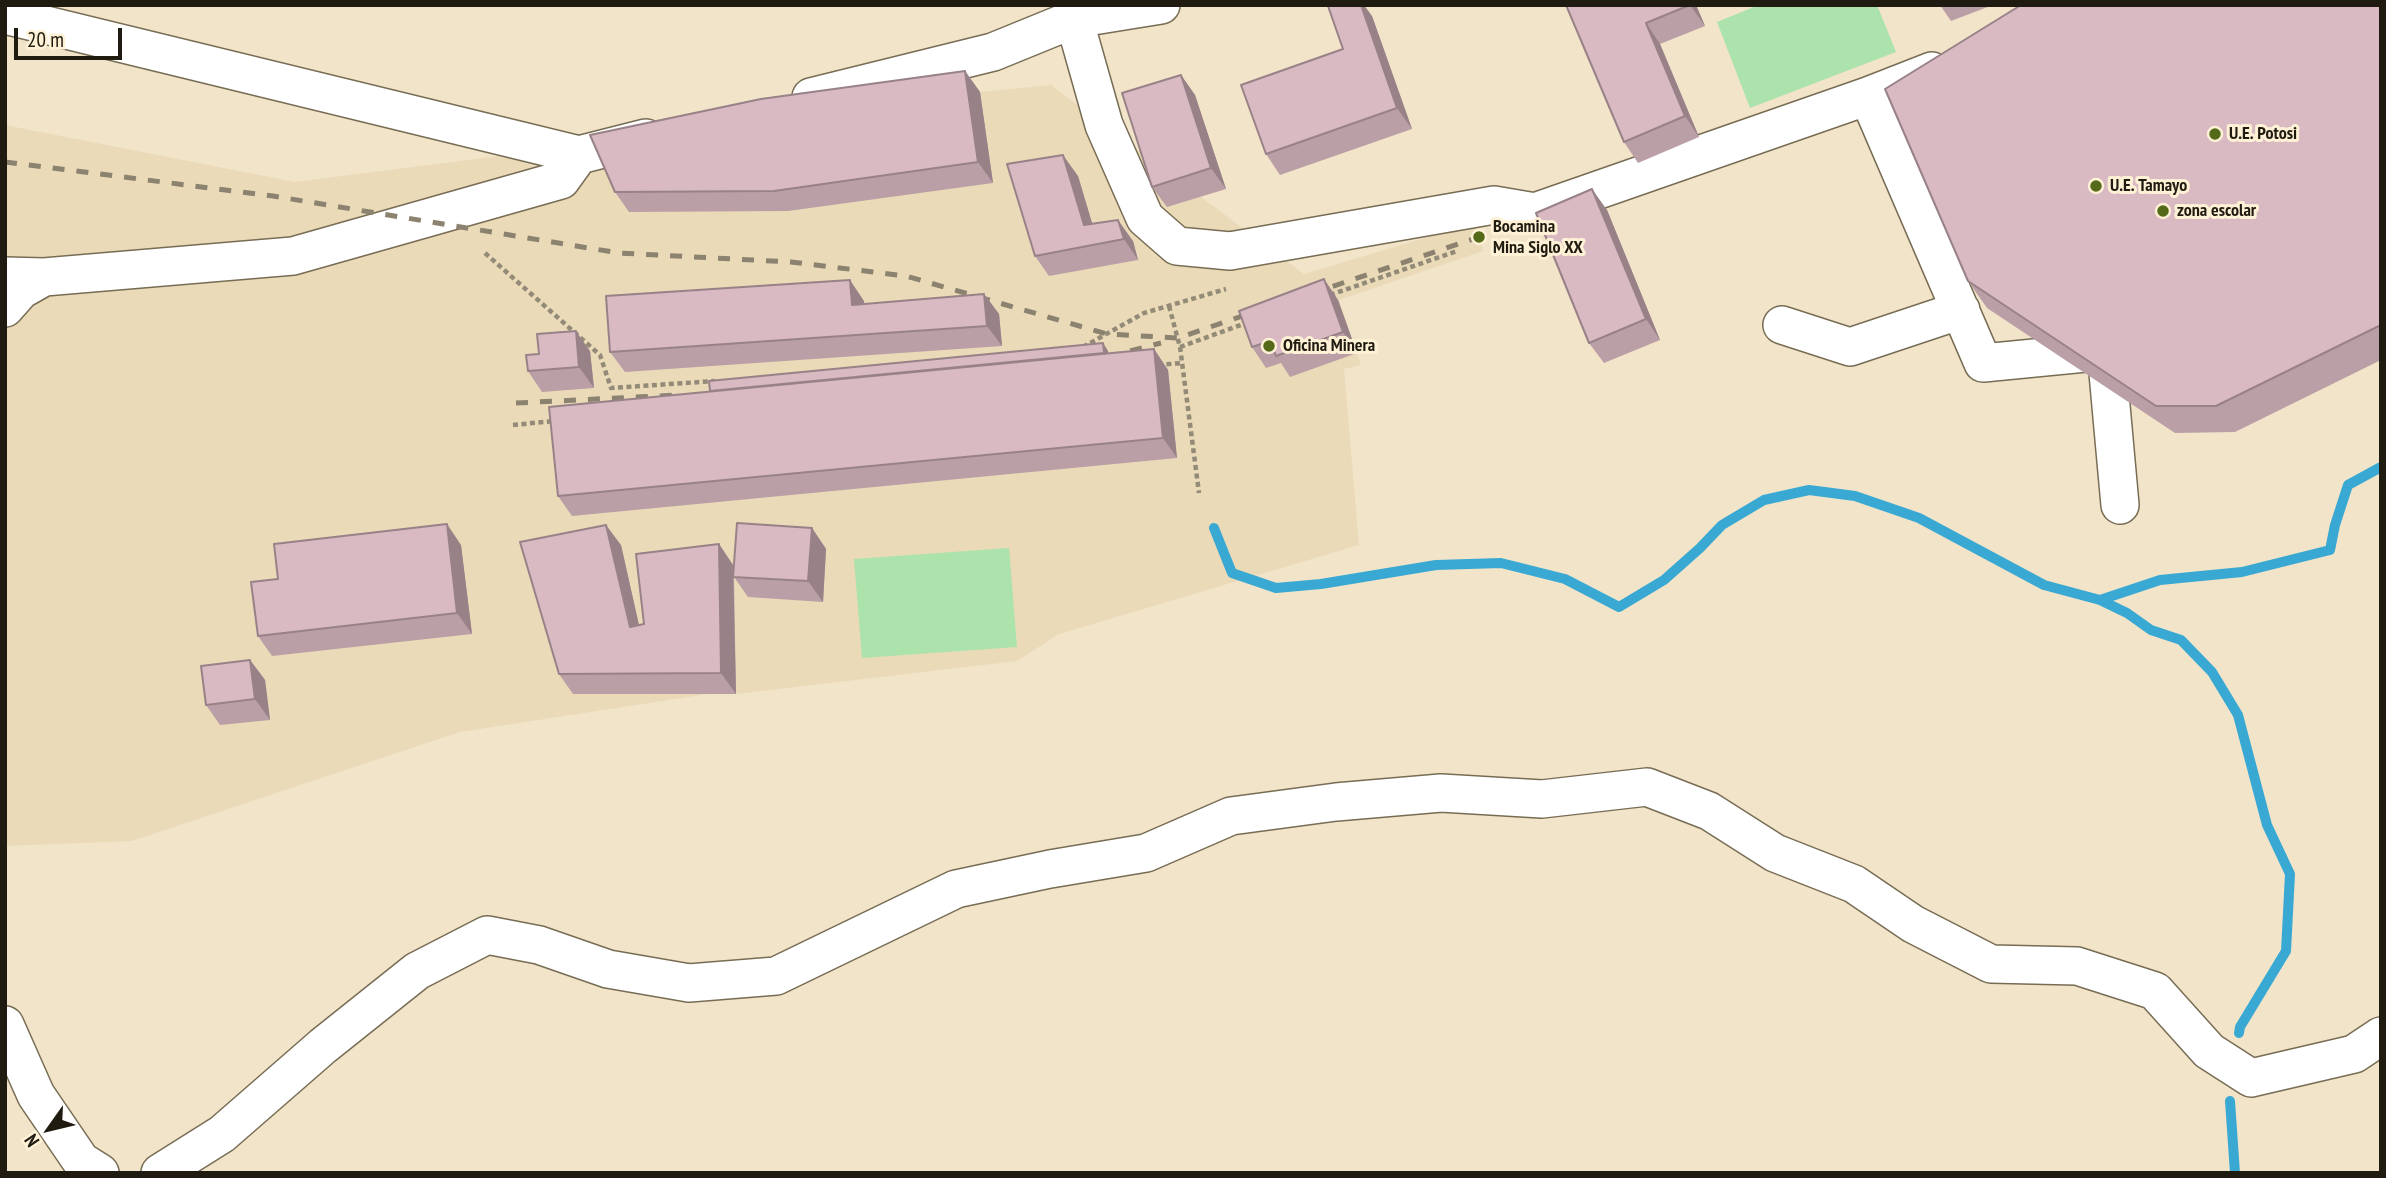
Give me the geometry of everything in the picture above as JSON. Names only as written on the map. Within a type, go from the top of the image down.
[{"type":"street","points":[[779,105],[993,52],[1074,19],[1161,5]]},
{"type":"street","points":[[5,15],[579,155],[672,132]]},
{"type":"street","points":[[1074,19],[1104,125],[1145,218],[1177,246],[1230,251],[1494,205],[1535,212],[1868,96],[1959,61]]},
{"type":"street","points":[[1868,96],[1983,363],[2106,351],[2120,505]]},
{"type":"street","points":[[5,276],[44,276],[293,256],[561,180],[579,155]]},
{"type":"street","points":[[5,308],[21,290],[44,276]]},
{"type":"street","points":[[1782,325],[1850,347],[1961,310]]},
{"type":"street","points":[[160,1173],[222,1134],[323,1046],[417,971],[487,935],[539,945],[608,969],[689,983],[776,976],[956,889],[1050,869],[1146,853],[1231,816],[1336,802],[1441,793],[1542,799],[1647,786],[1709,811],[1775,852],[1854,884],[1913,923],[1991,964],[2077,966],[2155,991],[2209,1051],[2251,1078],[2354,1054],[2381,1036]]},
{"type":"street","points":[[5,1024],[36,1095],[81,1161],[100,1173]]},
{"type":"path","points":[[1324,297],[1468,248]]},
{"type":"path","points":[[485,253],[600,355],[611,388],[722,380]]},
{"type":"path","points":[[1070,348],[1084,347],[1144,313],[1214,293]]},
{"type":"path","points":[[1169,306],[1180,347],[1199,493]]},
{"type":"path","points":[[1180,347],[1260,318]]},
{"type":"path","points":[[1154,365],[1182,362]]},
{"type":"path","points":[[513,425],[565,419]]},
{"type":"shaded area","points":[[1051,85],[1304,274],[1475,223],[1483,251],[1339,300],[1361,365],[1344,369],[1359,545],[1059,634],[1017,661],[736,694],[708,694],[460,732],[132,841],[5,846],[5,125],[295,182]]},
{"type":"green space","points":[[1759,5],[1877,5],[1896,52],[1750,108],[1717,22]]},
{"type":"green space","points":[[1009,548],[1017,647],[862,658],[854,559]]},
{"type":"building","points":[[1361,5],[1397,108],[1266,154],[1241,85],[1343,49],[1328,6]]},
{"type":"building","points":[[1566,5],[1690,5],[1646,23],[1685,116],[1624,142]]},
{"type":"building","name":"zona escolar","points":[[2021,5],[2381,5],[2381,325],[2216,406],[2156,406],[1968,281],[1885,89]]},
{"type":"building","points":[[965,71],[978,162],[774,191],[615,192],[590,135],[761,99]]},
{"type":"building","points":[[1181,75],[1211,168],[1152,187],[1122,93]]},
{"type":"building","points":[[1063,155],[1084,225],[1118,220],[1124,239],[1035,256],[1007,164]]},
{"type":"building","points":[[1592,189],[1646,319],[1589,343],[1536,213]]},
{"type":"building","points":[[1324,279],[1343,332],[1276,356],[1270,341],[1252,347],[1239,311]]},
{"type":"building","points":[[850,280],[852,305],[984,294],[987,326],[610,352],[606,296]]},
{"type":"building","points":[[576,331],[579,367],[528,371],[526,355],[539,354],[537,334]]},
{"type":"building","points":[[1103,343],[1104,353],[710,391],[709,381]]},
{"type":"building","points":[[1154,349],[1163,438],[558,496],[549,407]]},
{"type":"building","points":[[737,523],[812,528],[808,581],[733,577]]},
{"type":"building","points":[[447,524],[457,613],[258,636],[251,582],[278,579],[274,544]]},
{"type":"building","points":[[606,525],[630,627],[644,624],[636,554],[719,544],[721,673],[559,674],[520,542]]},
{"type":"building","points":[[250,660],[255,699],[206,705],[201,666]]},
{"type":"waterway","points":[[1214,528],[1232,573],[1276,588],[1321,584],[1436,565],[1501,563],[1565,579],[1619,607],[1664,580],[1722,525],[1764,500],[1809,490],[1855,496],[1919,518],[2044,585],[2100,600],[2160,580],[2242,572],[2330,550],[2348,485],[2381,467]]},
{"type":"waterway","points":[[2100,600],[2127,613],[2151,630],[2181,640],[2212,672],[2238,715],[2267,825],[2290,874],[2286,951],[2240,1027],[2239,1033]]},
{"type":"waterway","points":[[2230,1101],[2235,1173]]},
{"type":"railway","points":[[5,162],[273,196],[619,253],[791,262],[906,276],[1107,334],[1178,338],[1260,310]]},
{"type":"railway","points":[[1310,294],[1479,237]]},
{"type":"railway","points":[[1107,357],[1161,343]]},
{"type":"railway","points":[[516,403],[678,395]]},
{"type":"place","name":"U.E. Potosi","points":[[2215,134]]},
{"type":"place","name":"U.E. Tamayo","points":[[2096,186]]},
{"type":"place","name":"zona escolar","points":[[2163,211]]},
{"type":"place","name":"Bocamina Mina Siglo XX","points":[[1479,237]]},
{"type":"place","name":"Oficina Minera","points":[[1269,346]]}]
